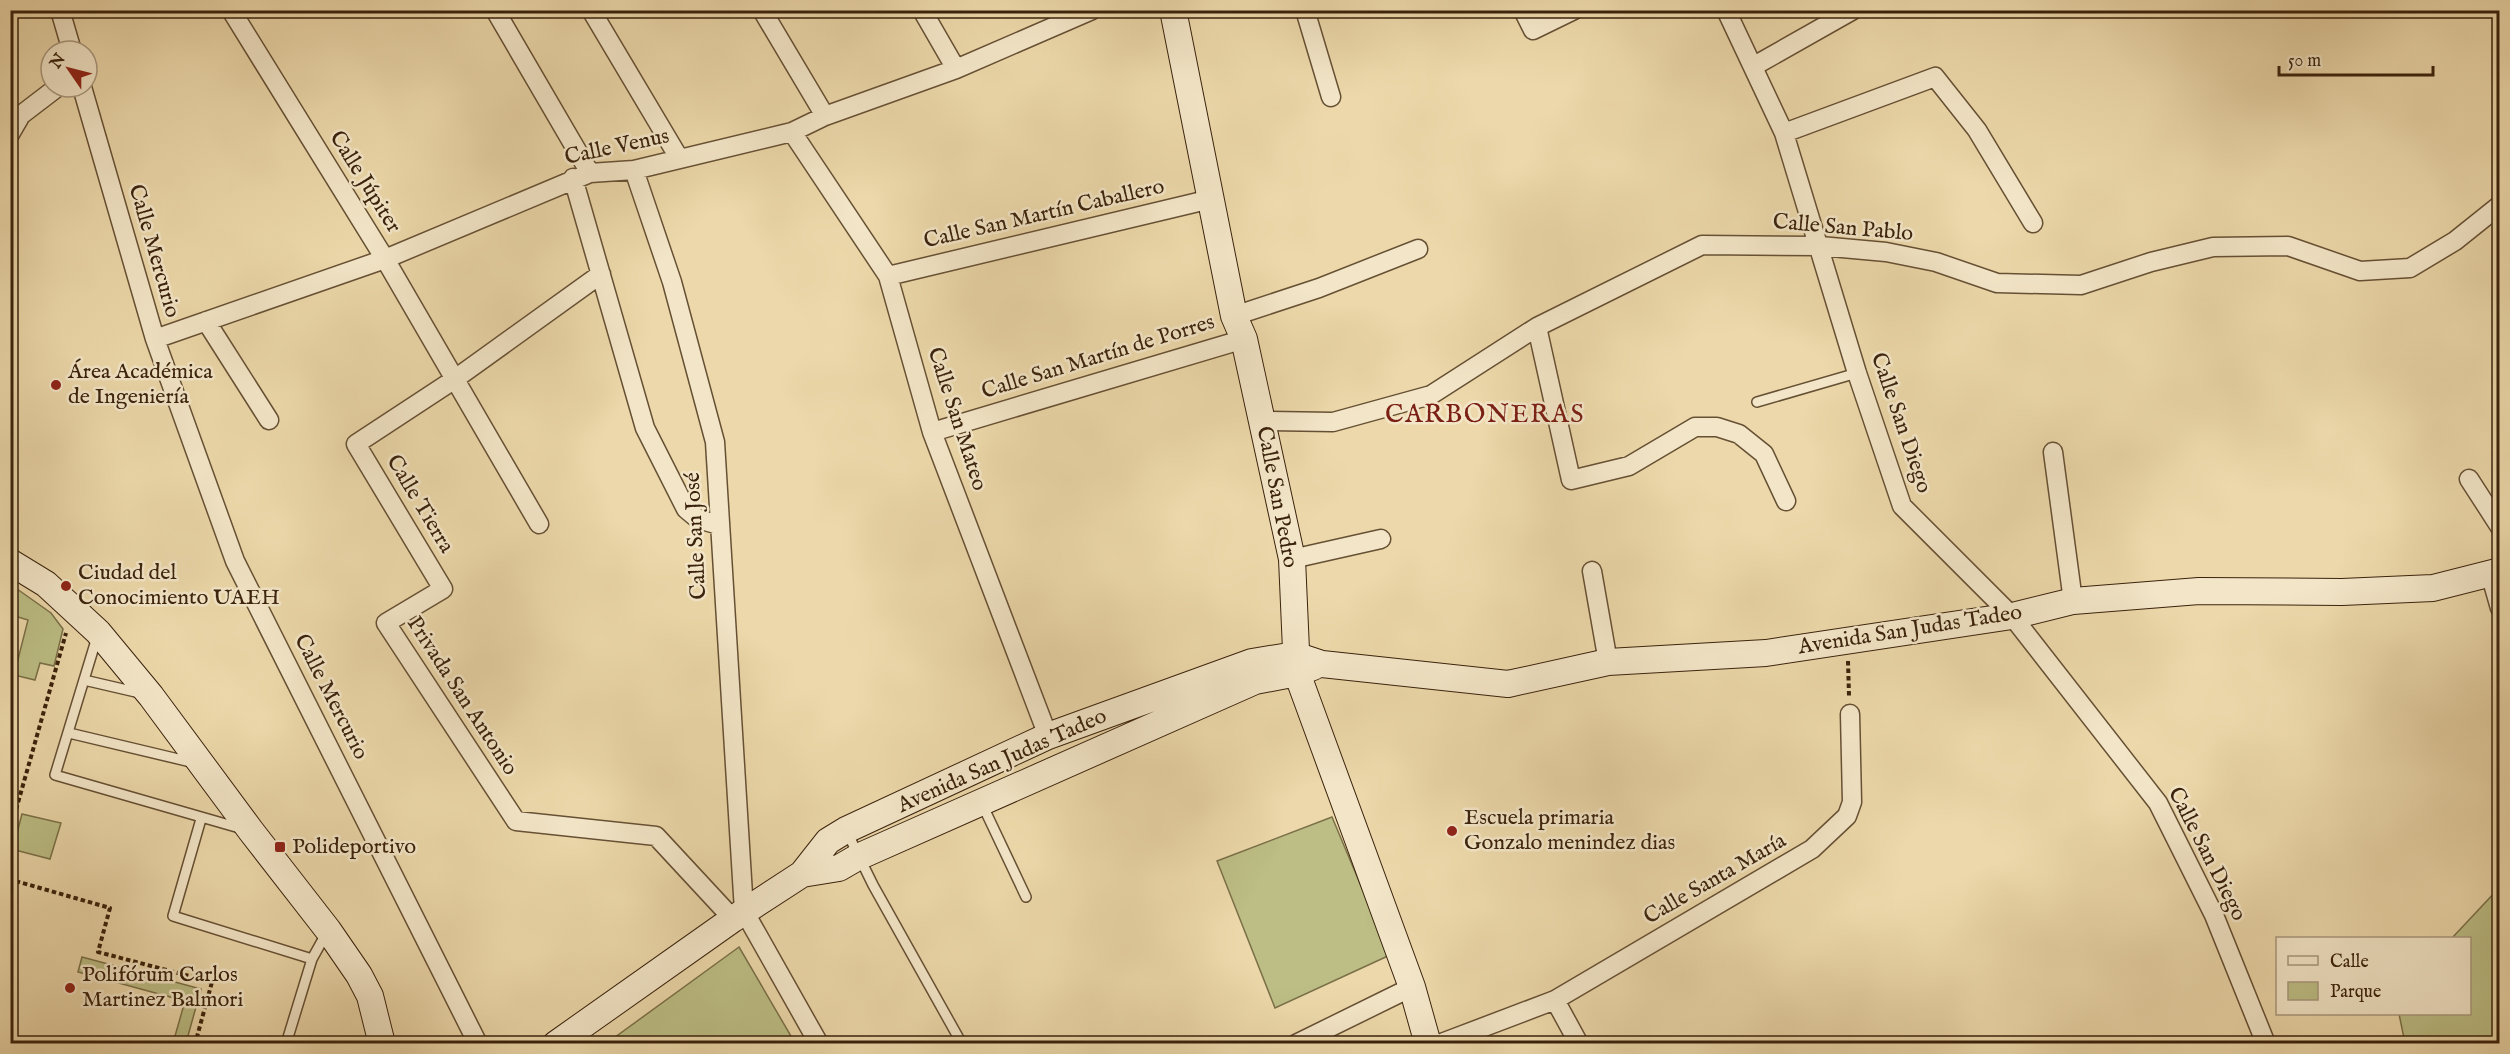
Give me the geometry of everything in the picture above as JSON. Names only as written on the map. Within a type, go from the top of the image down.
[{"type":"street","points":[[60,10],[68,39]]},
{"type":"street","name":"Calle Júpiter","points":[[231,10],[385,259],[539,524]]},
{"type":"street","points":[[495,10],[582,176],[601,274],[645,428],[686,508],[698,519],[719,525]]},
{"type":"street","points":[[591,10],[680,158]]},
{"type":"street","points":[[762,10],[825,116]]},
{"type":"street","points":[[922,10],[956,69]]},
{"type":"street","name":"Calle Venus","points":[[155,339],[385,259],[582,176],[634,170],[792,132],[825,116],[956,69],[1092,10]]},
{"type":"street","name":"Calle San Pedro","points":[[1173,10],[1211,199],[1239,327],[1263,421],[1292,559],[1296,664],[1412,987],[1428,1044]]},
{"type":"street","points":[[1305,10],[1331,97]]},
{"type":"street","points":[[1523,10],[1533,30],[1574,10]]},
{"type":"street","name":"Calle San Diego","points":[[1726,10],[1784,133],[1857,373],[1902,506],[2012,616],[2158,803],[2214,915],[2265,1044]]},
{"type":"street","points":[[1754,66],[1853,10]]},
{"type":"street","points":[[1784,133],[1935,77],[1977,130],[2033,223]]},
{"type":"street","points":[[10,134],[16,113],[39,99]]},
{"type":"street","name":"Calle Mercurio","points":[[85,99],[155,339],[235,561],[478,1044]]},
{"type":"street","name":"Calle San Mateo","points":[[792,132],[888,276],[932,432],[1048,736]]},
{"type":"street","name":"Calle San José","points":[[634,170],[672,282],[715,442],[739,915]]},
{"type":"street","name":"Calle San Martín Caballero","points":[[888,276],[1211,199]]},
{"type":"street","name":"Calle San Pablo","points":[[1263,421],[1333,422],[1431,395],[1537,327],[1702,245],[1820,246],[1886,252],[1936,262],[1997,283],[2081,285],[2151,262],[2213,247],[2288,246],[2360,271],[2410,268],[2455,241],[2499,205]]},
{"type":"street","name":"Calle San Martín de Porres","points":[[932,432],[1239,327],[1329,285],[1418,249]]},
{"type":"street","points":[[455,379],[601,274]]},
{"type":"street","points":[[207,321],[269,420]]},
{"type":"street","points":[[1537,327],[1571,480],[1629,466],[1695,427],[1717,428],[1739,434],[1764,454],[1786,501]]},
{"type":"street","name":"Calle Tierra","points":[[443,589],[356,444],[455,379]]},
{"type":"street","points":[[2053,452],[2073,601]]},
{"type":"street","points":[[2469,479],[2499,527]]},
{"type":"street","points":[[1292,559],[1381,539]]},
{"type":"street","points":[[10,562],[46,584],[98,632],[151,696],[328,930],[370,996],[382,1044]]},
{"type":"street","points":[[1592,571],[1608,662]]},
{"type":"street","points":[[2495,572],[2499,608]]},
{"type":"street","name":"Avenida San Judas Tadeo","points":[[556,1044],[739,915],[802,874],[828,842],[846,830],[1048,736],[1252,662],[1322,664],[1508,684],[1608,662],[1767,653],[2012,616],[2073,601],[2199,591],[2342,592],[2433,588],[2495,572]]},
{"type":"street","name":"Privada San Antonio","points":[[443,589],[386,623],[516,821],[656,836],[739,915]]},
{"type":"street","name":"Avenida San Judas Tadeo","points":[[802,874],[839,868],[858,857],[981,802],[1296,664]]},
{"type":"street","name":"Calle Santa María","points":[[1439,1044],[1555,1000],[1812,849],[1847,816],[1852,802],[1850,714]]},
{"type":"street","points":[[739,915],[819,1044]]},
{"type":"street","points":[[1296,1044],[1412,987]]},
{"type":"street","points":[[1555,1000],[1579,1044]]},
{"type":"lane","points":[[1757,402],[1857,373]]},
{"type":"lane","points":[[98,632],[55,775],[201,819],[251,831]]},
{"type":"lane","points":[[84,680],[151,696]]},
{"type":"lane","points":[[69,733],[205,766]]},
{"type":"lane","points":[[981,802],[1026,897]]},
{"type":"lane","points":[[201,819],[173,916],[312,959]]},
{"type":"lane","points":[[846,830],[858,857],[962,1044]]},
{"type":"lane","points":[[286,1044],[312,959],[328,930]]},
{"type":"path","points":[[10,831],[68,628]]},
{"type":"path","points":[[1847,641],[1850,714]]},
{"type":"path","points":[[10,883],[12,880],[110,908],[98,952],[212,982],[195,1044]]},
{"type":"green space","points":[[10,584],[51,613],[63,629],[54,666],[40,663],[35,680],[14,675],[28,620],[11,615]]},
{"type":"green space","points":[[22,814],[61,823],[50,859],[11,849],[11,836],[16,837]]},
{"type":"green space","points":[[1332,817],[1390,955],[1275,1008],[1217,861]]},
{"type":"green space","points":[[2499,888],[2499,1043],[2405,1043],[2399,1015],[2471,1015],[2471,937],[2453,937]]},
{"type":"green space","points":[[739,947],[795,1043],[607,1043]]},
{"type":"green space","points":[[82,957],[201,989],[186,1043],[173,1043],[185,1001],[78,972]]},
{"type":"place","name":"Área Académica de Ingeniería","points":[[56,385]]},
{"type":"place","name":"Ciudad del Conocimiento UAEH","points":[[66,586]]},
{"type":"place","name":"Escuela primaria Gonzalo menindez dias","points":[[1452,831]]},
{"type":"place","name":"Polideportivo","points":[[280,847]]},
{"type":"place","name":"Polifórum Carlos Martinez Balmori","points":[[70,988]]},
{"type":"district","name":"CARBONERAS","points":[[1485,414]]}]
